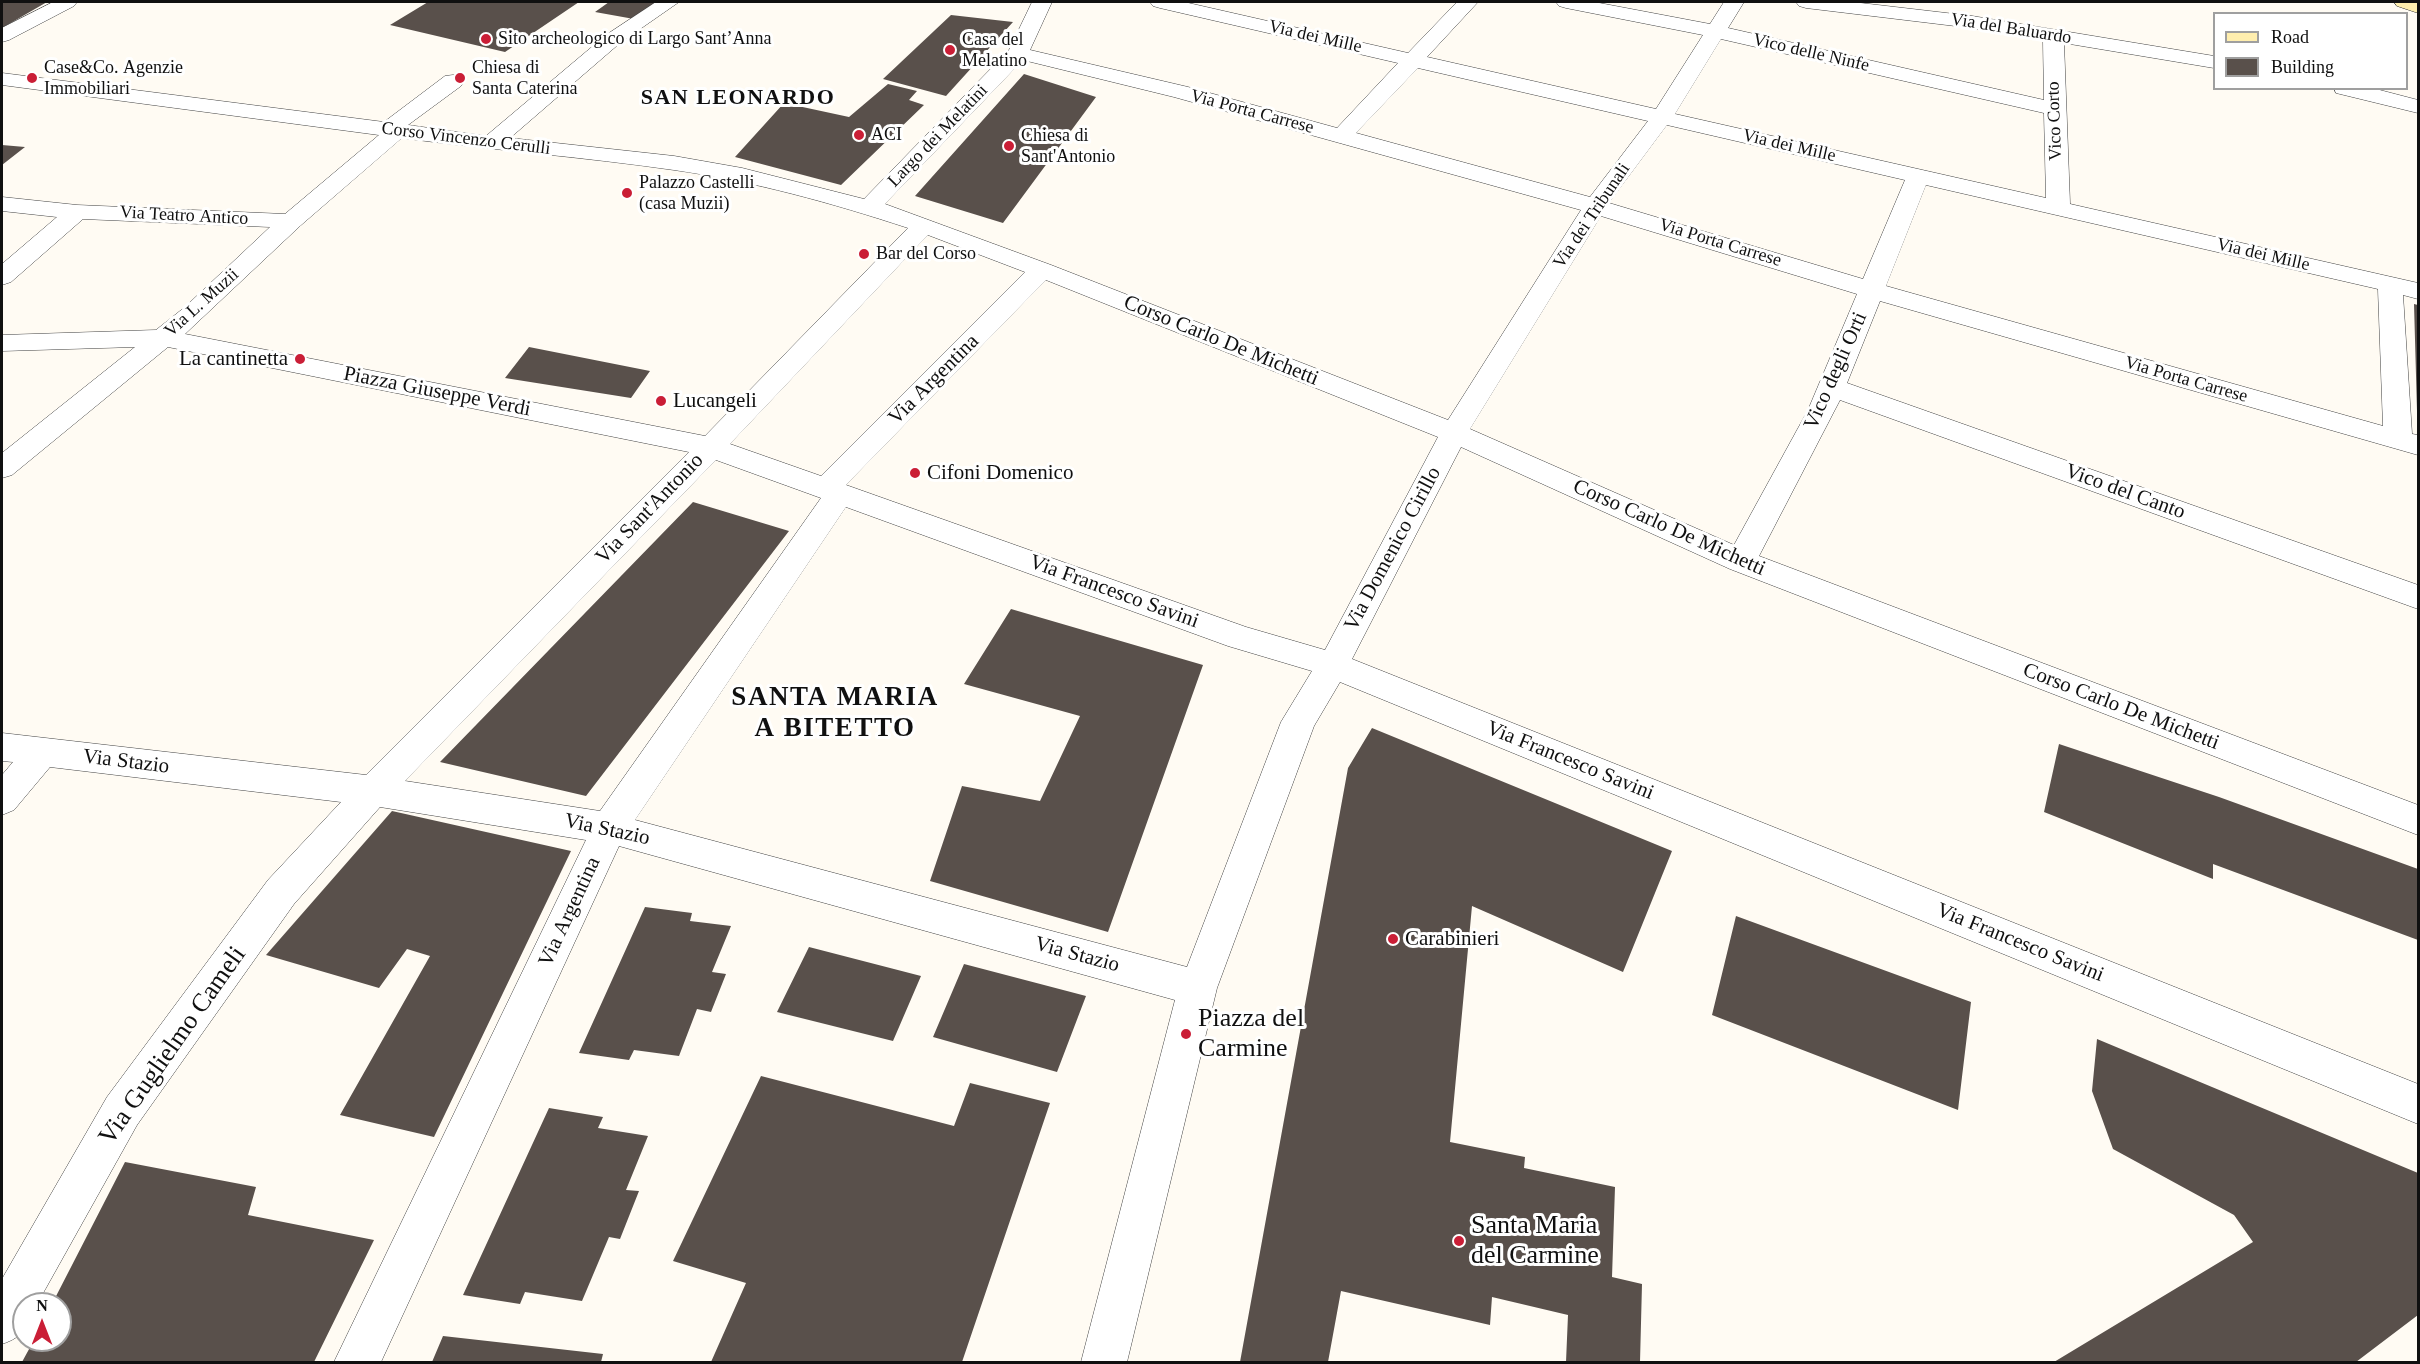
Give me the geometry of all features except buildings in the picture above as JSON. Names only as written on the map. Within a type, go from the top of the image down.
[{"type":"street","points":[[2,36],[67,2]]},
{"type":"street","points":[[490,143],[613,39],[669,2]]},
{"type":"street","name":"Largo dei Melatini","points":[[869,207],[1018,53],[1042,2]]},
{"type":"street","name":"Via dei Mille","points":[[1160,2],[2418,291]]},
{"type":"street","points":[[1341,136],[1468,2]]},
{"type":"street","name":"Vico delle Ninfe","points":[[1566,2],[1714,31],[2055,109]]},
{"type":"street","name":"Via dei Tribunali","points":[[1454,433],[1596,205],[1662,117],[1734,2]]},
{"type":"street","name":"Via del Baluardo","points":[[1806,2],[1972,22],[2213,62]]},
{"type":"street","points":[[1972,22],[1976,2]]},
{"type":"street","points":[[2404,2],[2418,7]]},
{"type":"street","name":"Vico Corto","points":[[2053,35],[2058,208]]},
{"type":"street","name":"Via Porta Carrese","points":[[1018,53],[1180,92],[1596,205],[1871,290],[2408,443]]},
{"type":"street","name":"Corso Vincenzo Cerulli","points":[[2,79],[393,131],[674,163],[742,175],[869,207],[924,225]]},
{"type":"street","name":"Via L. Muzii","points":[[2,468],[194,313],[291,221],[453,81]]},
{"type":"street","points":[[2352,90],[2418,107]]},
{"type":"street","name":"Vico degli Orti","points":[[1741,561],[1831,387],[1918,176]]},
{"type":"street","name":"Via Teatro Antico","points":[[2,204],[77,212],[291,221]]},
{"type":"street","points":[[2,277],[77,212]]},
{"type":"street","name":"Corso Carlo De Michetti","points":[[924,225],[1454,433],[1741,561],[2418,820]]},
{"type":"street","name":"Via Sant'Antonio","points":[[373,790],[924,225]]},
{"type":"street","name":"Via Argentina","points":[[357,1362],[609,828],[832,491],[1042,270]]},
{"type":"street","points":[[2390,284],[2408,443]]},
{"type":"street","name":"Piazza Giuseppe Verdi","points":[[2,343],[163,338],[710,447]]},
{"type":"street","name":"Vico del Canto","points":[[1831,387],[2418,597]]},
{"type":"street","name":"Via Domenico Cirillo","points":[[1104,1362],[1198,988],[1298,722],[1333,665],[1454,433]]},
{"type":"street","name":"Via Francesco Savini","points":[[710,447],[1239,637],[1333,665],[2418,1104]]},
{"type":"street","name":"Via Stazio","points":[[2,747],[373,790],[609,828],[1198,988]]},
{"type":"street","points":[[2,800],[42,752]]},
{"type":"street","name":"Via Guglielmo Cameli","points":[[2,1322],[122,1111],[281,891],[373,790]]},
{"type":"place","name":"Sito archeologico di Largo Sant’Anna","points":[[486,39]]},
{"type":"place","name":"Casa del Melatino","points":[[950,50]]},
{"type":"place","name":"Case&Co. Agenzie Immobiliari","points":[[32,78]]},
{"type":"place","name":"Chiesa di Santa Caterina","points":[[460,78]]},
{"type":"place","name":"ACI","points":[[859,135]]},
{"type":"place","name":"Chiesa di Sant'Antonio","points":[[1009,146]]},
{"type":"place","name":"Palazzo Castelli (casa Muzii)","points":[[627,193]]},
{"type":"place","name":"Bar del Corso","points":[[864,254]]},
{"type":"place","name":"La cantinetta","points":[[300,359]]},
{"type":"place","name":"Lucangeli","points":[[661,401]]},
{"type":"place","name":"Cifoni Domenico","points":[[915,473]]},
{"type":"place","name":"Carabinieri","points":[[1393,939]]},
{"type":"place","name":"Piazza del Carmine","points":[[1186,1034]]},
{"type":"place","name":"Santa Maria del Carmine","points":[[1459,1241]]},
{"type":"district","name":"SAN LEONARDO","points":[[738,98]]},
{"type":"district","name":"SANTA MARIA A BITETTO","points":[[835,714]]}]
